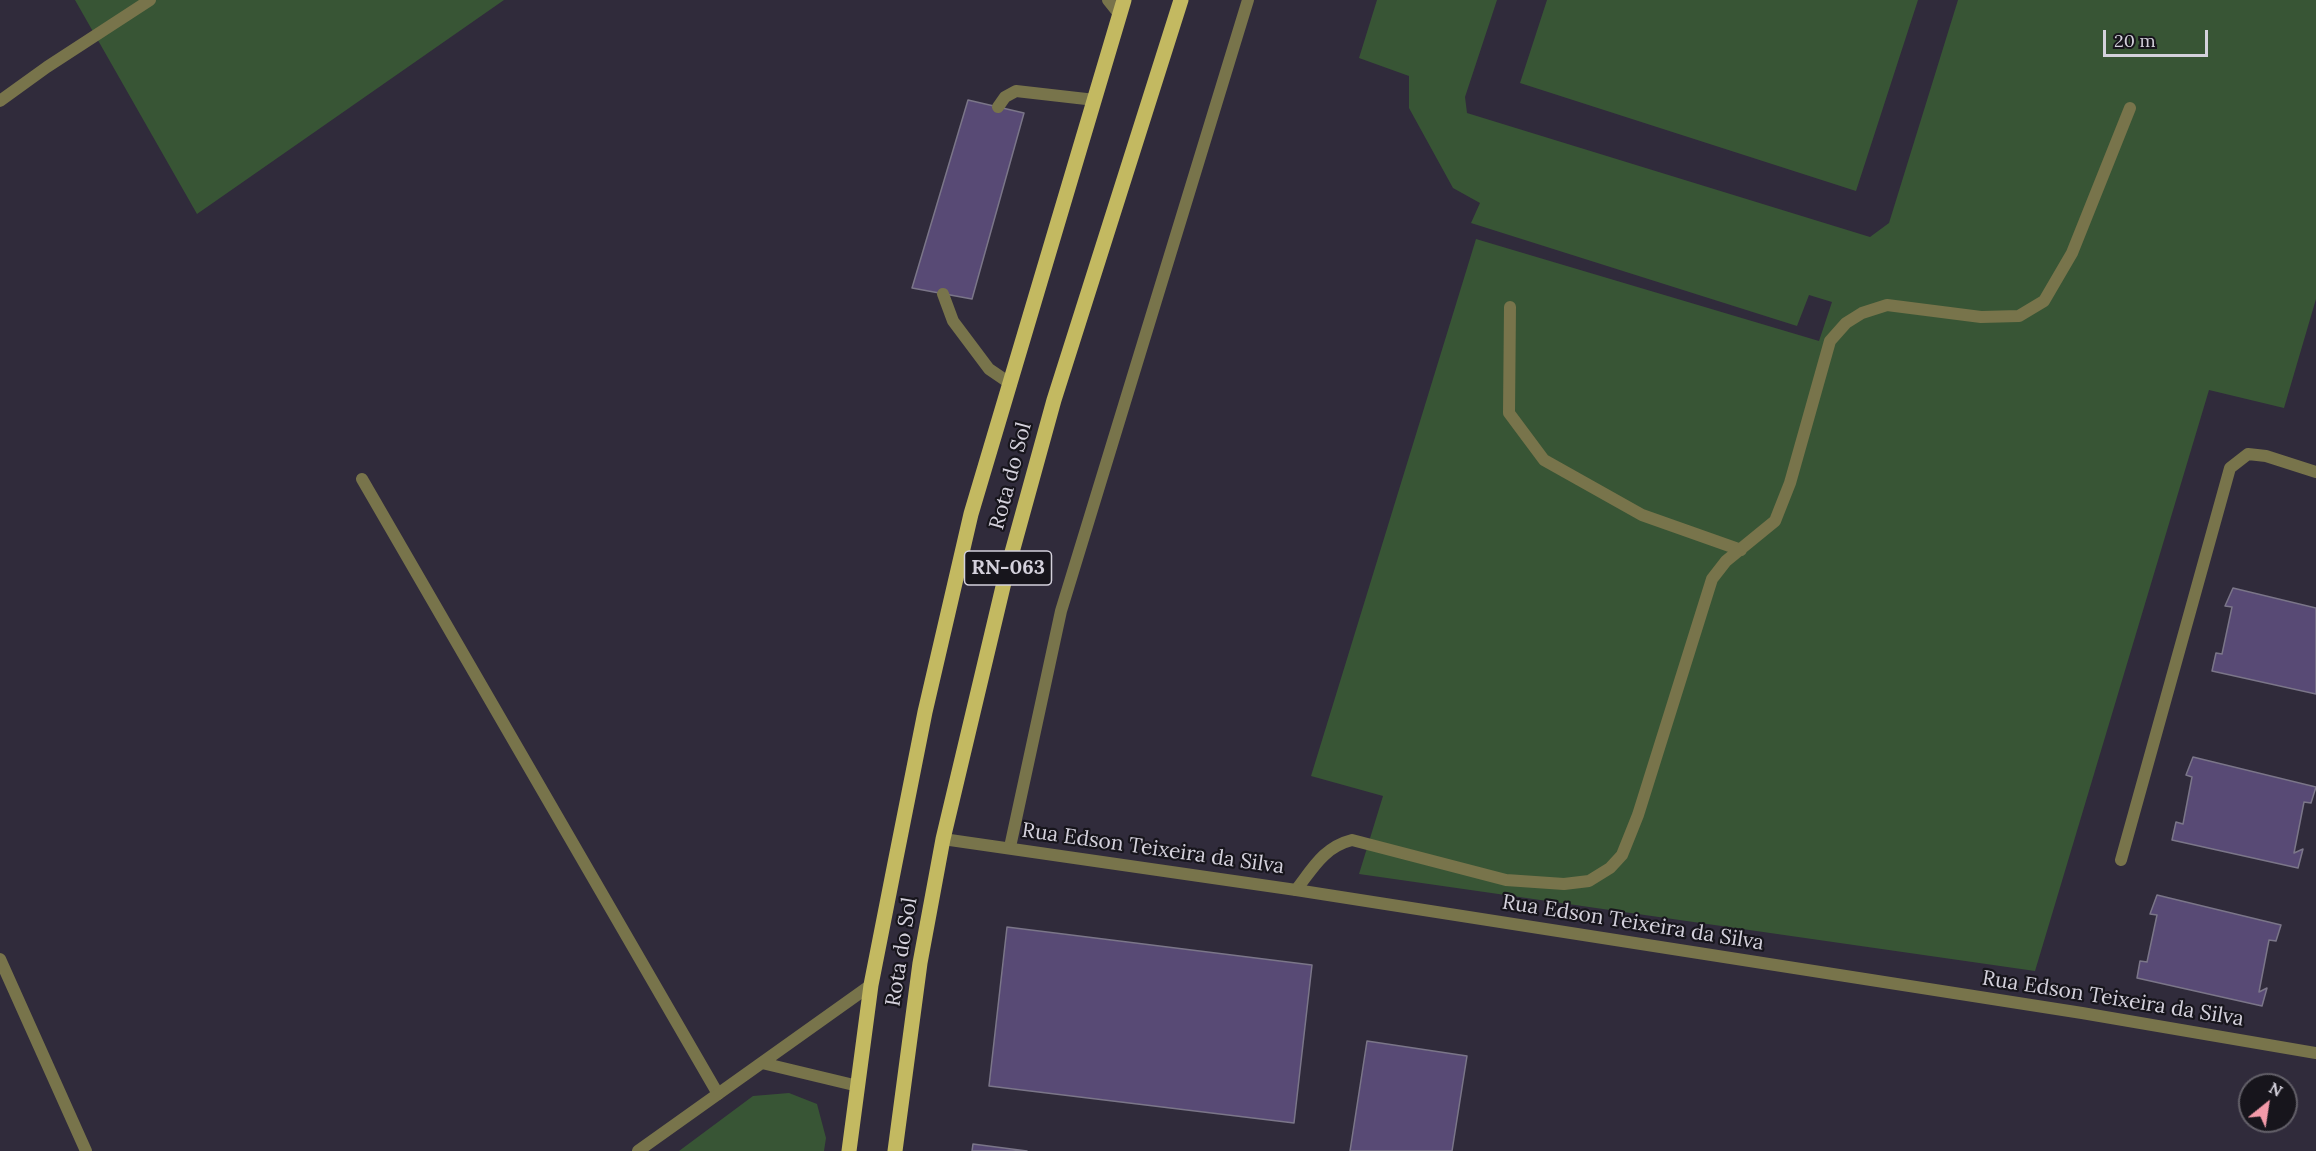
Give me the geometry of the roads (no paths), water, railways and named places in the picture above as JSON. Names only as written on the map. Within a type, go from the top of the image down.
[{"type":"main road","name":"Rota do Sol","points":[[895,1151],[920,963],[943,839],[1006,574],[1054,400],[1180,0]]},
{"type":"main road","name":"Rota do Sol","points":[[849,1151],[871,985],[926,712],[971,514],[1122,7]]},
{"type":"street","points":[[0,101],[47,67],[150,0]]},
{"type":"street","points":[[1108,0],[1122,7]]},
{"type":"street","points":[[1010,847],[1061,611],[1248,0]]},
{"type":"street","points":[[998,107],[1005,97],[1016,91],[1095,100]]},
{"type":"street","points":[[1296,890],[1322,856],[1337,844],[1352,840],[1506,880],[1564,884],[1589,881],[1610,868],[1622,855],[1638,815],[1712,579],[1726,561],[1775,521],[1790,483],[1830,341],[1835,333],[1846,322],[1862,313],[1887,305],[1981,317],[2019,316],[2044,301],[2072,253],[2130,108]]},
{"type":"street","points":[[942,294],[953,321],[989,369],[1011,384]]},
{"type":"street","points":[[1510,307],[1509,413],[1544,460],[1642,516],[1741,550]]},
{"type":"street","points":[[2121,860],[2230,468],[2248,454],[2266,456],[2316,472]]},
{"type":"street","points":[[362,479],[718,1094]]},
{"type":"street","name":"Rua Edson Teixeira da Silva","points":[[943,839],[1296,890],[2082,1013],[2316,1053]]},
{"type":"street","points":[[0,959],[86,1151]]},
{"type":"street","points":[[638,1151],[871,985]]},
{"type":"street","points":[[762,1063],[858,1086]]}]
